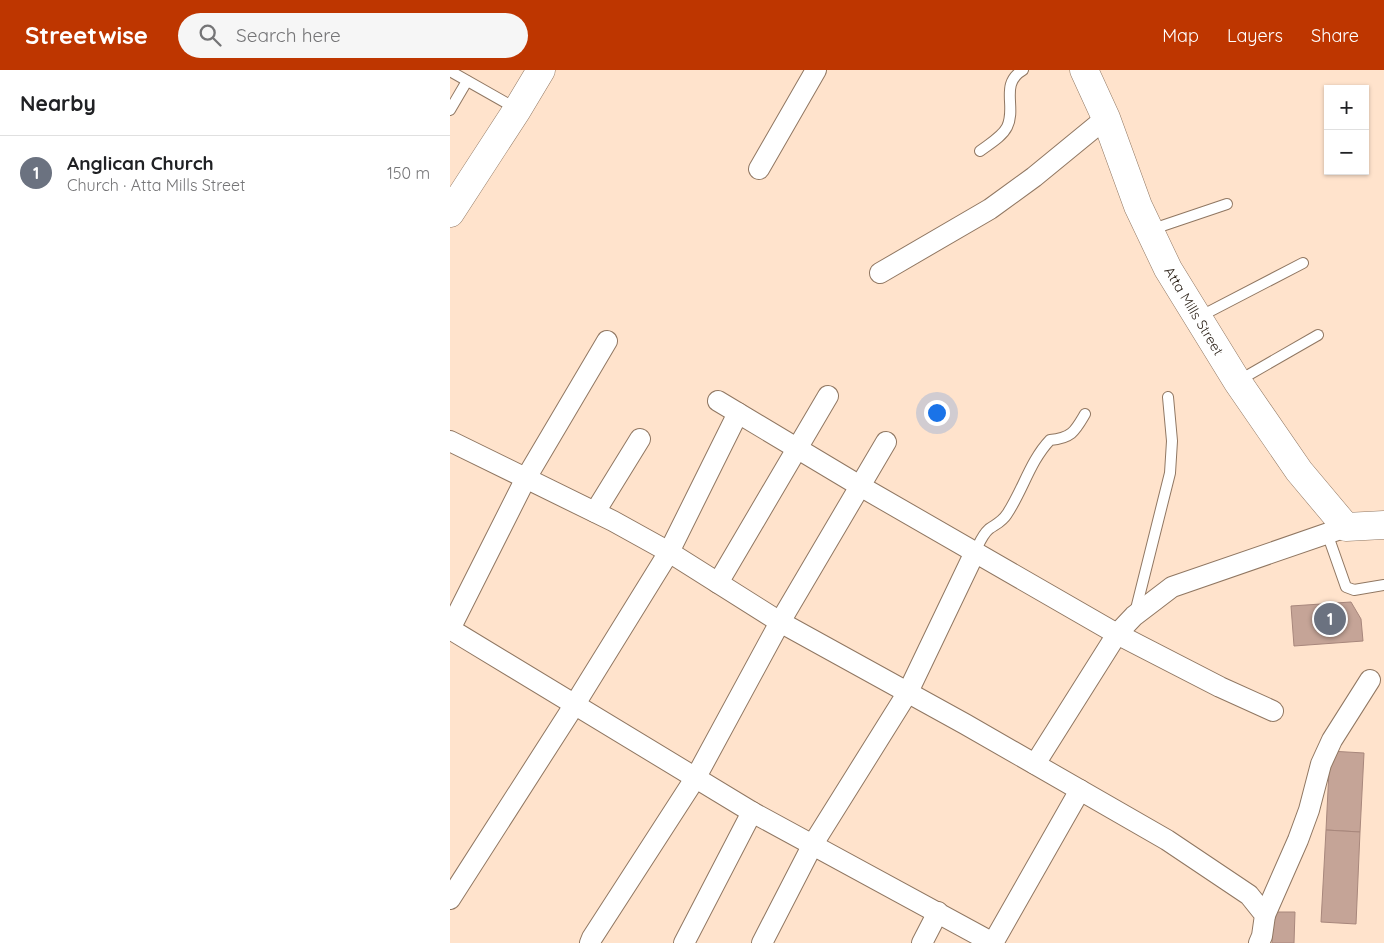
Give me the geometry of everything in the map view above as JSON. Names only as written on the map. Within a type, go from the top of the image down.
[{"type":"main road","points":[[452,205],[518,110],[541,70]]},
{"type":"main road","name":"Atta Mills Street","points":[[1084,70],[1106,118],[1138,206],[1168,269],[1237,381],[1337,530]]},
{"type":"main road","points":[[1337,530],[1384,524]]},
{"type":"street","points":[[759,169],[816,70]]},
{"type":"street","points":[[880,274],[990,209],[1034,177],[1106,118]]},
{"type":"street","points":[[607,341],[526,478],[450,629],[752,812],[993,943],[1080,790]]},
{"type":"street","points":[[718,583],[828,396]]},
{"type":"street","points":[[718,401],[860,486],[1117,634],[1220,687],[1273,711]]},
{"type":"street","points":[[450,899],[575,704],[668,552],[738,413]]},
{"type":"street","points":[[595,512],[640,439]]},
{"type":"street","points":[[450,441],[595,512],[668,552],[780,622],[908,692],[1167,840],[1249,895],[1265,915]]},
{"type":"street","points":[[590,943],[696,777],[780,622],[886,442]]},
{"type":"street","points":[[1035,764],[1117,634],[1134,616],[1172,587],[1337,530]]},
{"type":"street","points":[[762,943],[813,844],[908,692],[975,552]]},
{"type":"street","points":[[1259,943],[1265,915],[1306,818],[1321,764],[1332,740],[1370,680]]},
{"type":"street","points":[[684,943],[752,812]]},
{"type":"street","points":[[922,943],[938,912]]},
{"type":"lane","points":[[980,151],[1006,128],[1010,117],[1009,91],[1012,80],[1023,70]]},
{"type":"lane","points":[[450,71],[518,110]]},
{"type":"lane","points":[[450,110],[467,81]]},
{"type":"lane","points":[[1150,230],[1227,204]]},
{"type":"lane","points":[[1198,318],[1303,264]]},
{"type":"lane","points":[[1237,381],[1318,335]]},
{"type":"lane","points":[[1134,616],[1170,473],[1172,441],[1168,397]]},
{"type":"lane","points":[[975,552],[985,533],[999,524],[1007,515],[1042,449],[1050,440],[1062,439],[1071,435],[1085,414]]},
{"type":"lane","points":[[1337,530],[1346,587],[1354,590],[1384,585]]},
{"type":"building","points":[[1351,602],[1361,619],[1363,641],[1294,646],[1291,606]]},
{"type":"building","points":[[1330,751],[1364,753],[1360,832],[1326,830]]},
{"type":"building","points":[[1326,830],[1360,832],[1356,924],[1321,922]]},
{"type":"building","points":[[1273,912],[1295,912],[1294,943],[1272,943]]},
{"type":"place","name":"Anglican Church","points":[[1330,619]]}]
